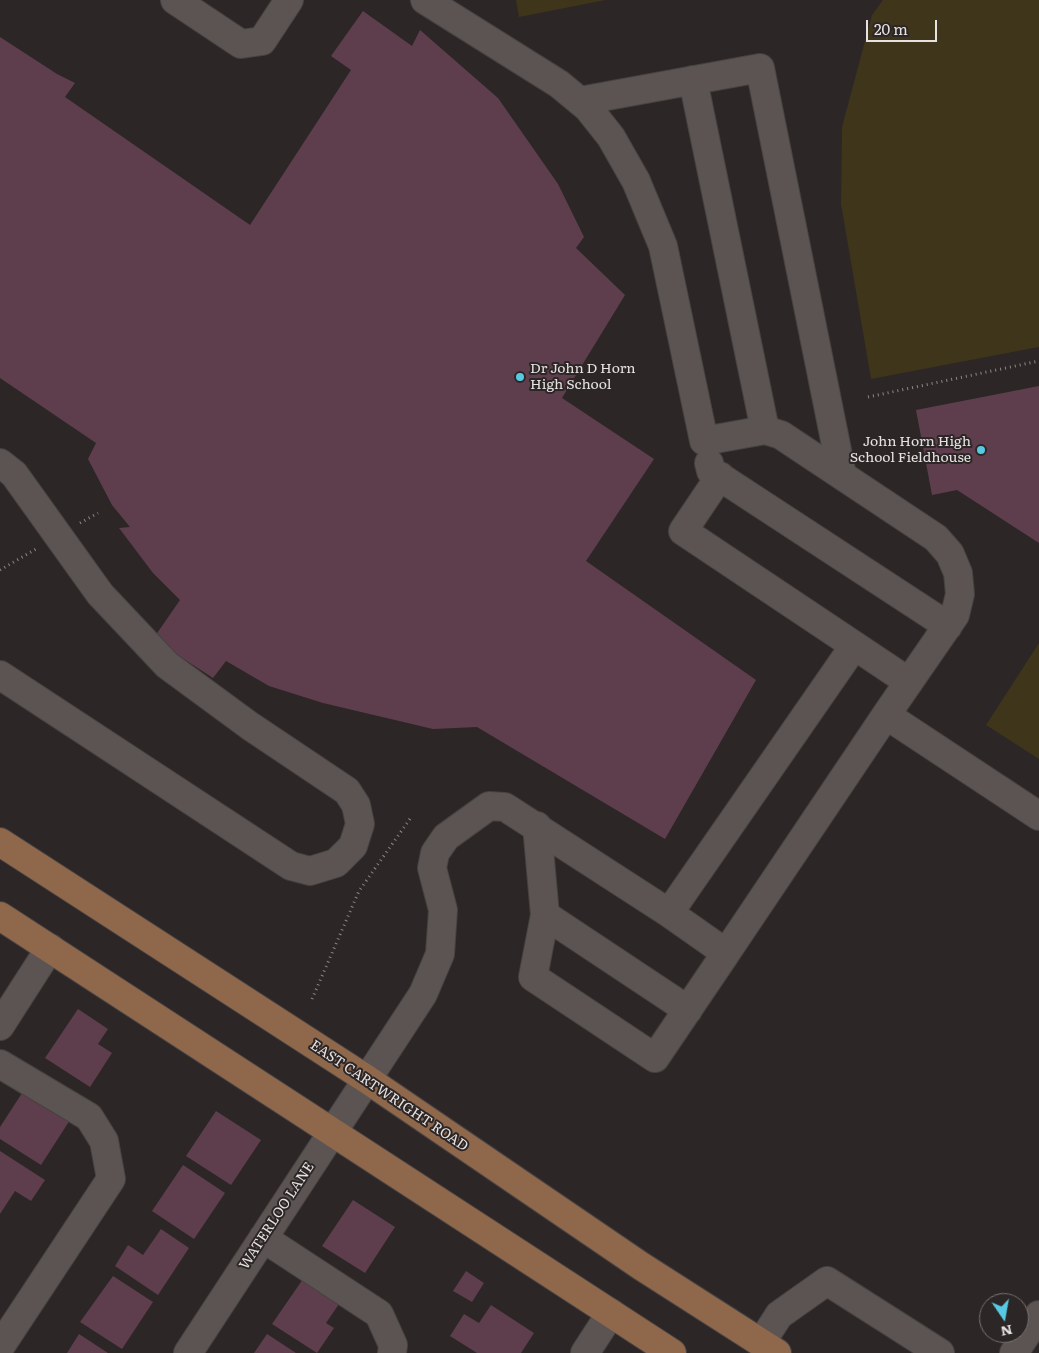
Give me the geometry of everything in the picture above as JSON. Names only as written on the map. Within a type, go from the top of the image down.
[{"type":"main road","name":"EAST CARTWRIGHT ROAD","points":[[0,842],[368,1080],[634,1262],[769,1348]]},
{"type":"main road","points":[[0,916],[672,1353]]},
{"type":"street","points":[[175,0],[241,44],[262,41],[290,0]]},
{"type":"street","points":[[425,0],[559,84],[580,101],[611,137],[632,174],[663,246],[711,471],[948,626]]},
{"type":"street","points":[[580,101],[760,68],[842,475]]},
{"type":"street","points":[[693,80],[765,430]]},
{"type":"street","points":[[537,826],[545,915],[533,977],[655,1058],[955,615],[960,594],[958,573],[950,554],[936,538],[781,436],[765,430],[704,441]]},
{"type":"street","points":[[0,463],[14,474],[100,594],[167,666],[250,726],[347,791],[356,805],[360,824],[353,846],[336,863],[310,871],[290,866],[2,677]]},
{"type":"street","points":[[720,476],[683,531],[909,682]]},
{"type":"street","points":[[669,913],[854,646]]},
{"type":"street","points":[[886,715],[1039,816]]},
{"type":"street","name":"WATERLOO LANE","points":[[188,1353],[424,994],[440,954],[443,910],[432,868],[435,853],[446,837],[489,806],[505,807],[669,913],[726,953]]},
{"type":"street","points":[[545,915],[688,1010]]},
{"type":"street","points":[[0,1026],[50,948]]},
{"type":"street","points":[[0,1064],[89,1117],[104,1141],[111,1179],[0,1347]]},
{"type":"street","points":[[263,1238],[379,1314],[393,1345],[392,1353]]},
{"type":"street","points":[[769,1348],[779,1315],[827,1281],[940,1353]]},
{"type":"street","points":[[584,1353],[611,1313]]},
{"type":"street","points":[[1014,1353],[1039,1315]]},
{"type":"path","points":[[868,397],[1039,361]]},
{"type":"path","points":[[312,999],[359,891],[412,816]]},
{"type":"shaded area","points":[[516,0],[606,0],[519,17]]},
{"type":"shaded area","points":[[883,0],[1039,0],[1039,347],[871,379],[841,204],[842,127],[872,15]]},
{"type":"shaded area","points":[[1039,643],[1039,759],[986,725]]},
{"type":"building","points":[[363,11],[412,46],[420,30],[498,98],[558,184],[584,237],[576,248],[625,295],[562,398],[654,459],[586,561],[756,680],[665,839],[477,727],[433,729],[323,703],[269,686],[226,661],[213,678],[153,639],[180,600],[153,573],[119,528],[130,527],[112,505],[88,459],[96,443],[0,378],[0,37],[57,74],[75,83],[65,97],[250,225],[351,70],[331,56]]},
{"type":"building","name":"John Horn High School Fieldhouse","points":[[1039,386],[1039,543],[957,490],[932,495],[916,410]]},
{"type":"building","points":[[78,1009],[108,1029],[98,1044],[112,1053],[90,1087],[45,1058]]},
{"type":"building","points":[[24,1090],[70,1120],[41,1165],[0,1139],[0,1127]]},
{"type":"building","points":[[216,1111],[261,1140],[231,1185],[186,1156]]},
{"type":"building","points":[[0,1151],[45,1180],[31,1201],[15,1191],[0,1214]]},
{"type":"building","points":[[183,1165],[225,1193],[194,1239],[152,1211]]},
{"type":"building","points":[[353,1200],[395,1227],[365,1273],[322,1246]]},
{"type":"building","points":[[161,1229],[189,1248],[158,1295],[115,1266],[128,1245],[143,1255]]},
{"type":"building","points":[[466,1271],[484,1283],[472,1302],[453,1291]]},
{"type":"building","points":[[113,1276],[153,1302],[122,1349],[80,1322]]},
{"type":"building","points":[[303,1279],[339,1304],[326,1323],[334,1328],[317,1353],[272,1324]]},
{"type":"building","points":[[491,1305],[534,1333],[521,1353],[477,1353],[450,1336],[464,1314],[479,1323]]},
{"type":"building","points":[[79,1334],[108,1353],[67,1353]]},
{"type":"building","points":[[267,1334],[296,1353],[254,1353]]},
{"type":"place","name":"Dr John D Horn High School","points":[[520,377]]},
{"type":"place","name":"John Horn High School Fieldhouse","points":[[981,450]]}]
